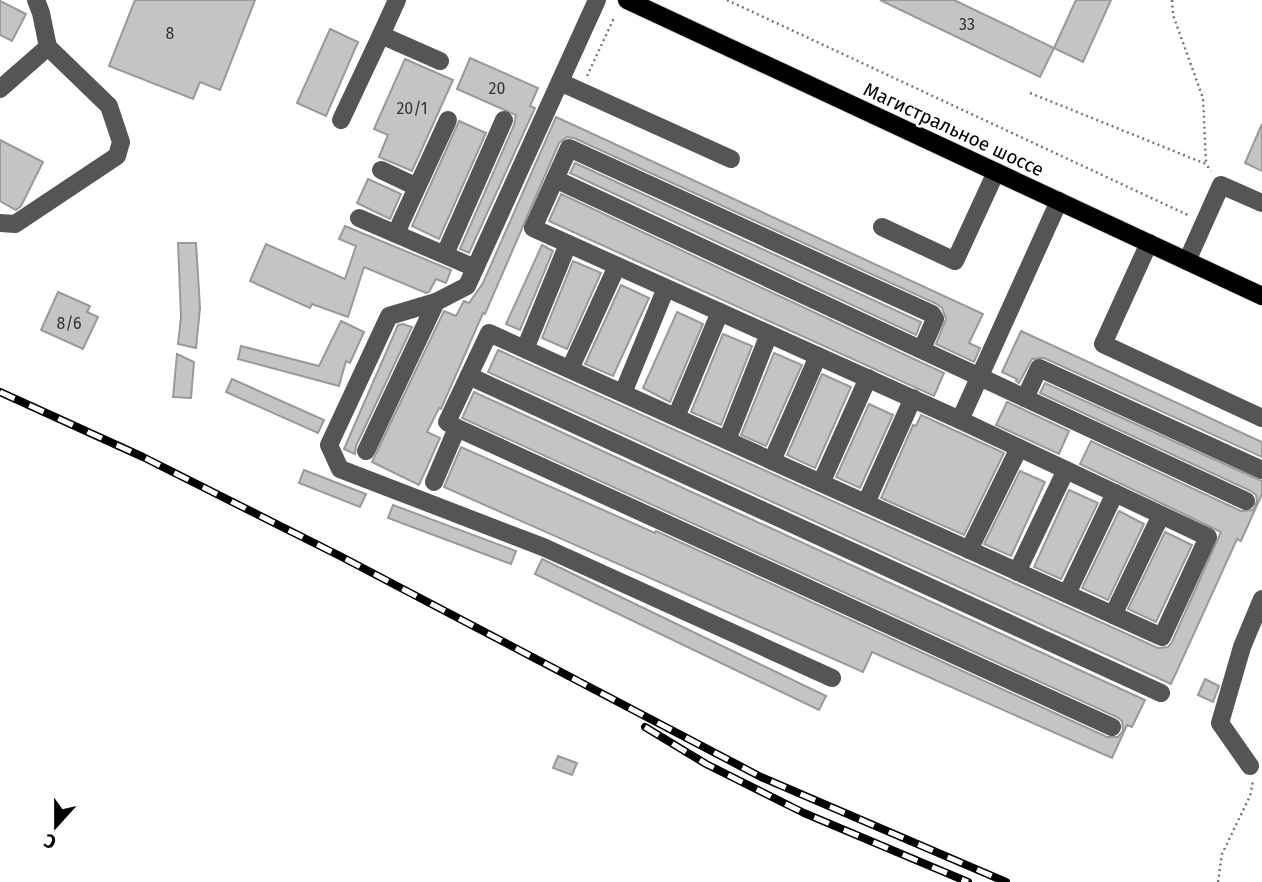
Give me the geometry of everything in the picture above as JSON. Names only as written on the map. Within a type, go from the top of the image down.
[{"type":"main road","name":"Магистральное шоссе","points":[[627,0],[1262,296]]},
{"type":"lane","points":[[0,223],[15,224],[117,156],[121,142],[109,106],[48,47],[36,0]]},
{"type":"lane","points":[[341,120],[397,0]]},
{"type":"lane","points":[[597,0],[467,286],[436,302],[389,316],[329,445],[340,469],[543,547],[831,678]]},
{"type":"lane","points":[[381,35],[440,61]]},
{"type":"lane","points":[[0,89],[48,47]]},
{"type":"lane","points":[[560,82],[731,159]]},
{"type":"lane","points":[[396,233],[448,120]]},
{"type":"lane","points":[[445,254],[504,120]]},
{"type":"lane","points":[[922,349],[934,319],[932,314],[569,148],[533,228],[913,398],[1208,537],[1161,637],[489,333],[447,422],[1112,727]]},
{"type":"lane","points":[[381,170],[417,187]]},
{"type":"lane","points":[[882,227],[955,261],[996,172]]},
{"type":"lane","points":[[555,179],[1246,501]]},
{"type":"lane","points":[[1187,261],[1221,185],[1262,203]]},
{"type":"lane","points":[[960,420],[1059,201]]},
{"type":"lane","points":[[359,218],[475,268]]},
{"type":"lane","points":[[1149,243],[1103,344],[1262,418]]},
{"type":"lane","points":[[525,349],[568,244]]},
{"type":"lane","points":[[570,369],[617,266]]},
{"type":"lane","points":[[623,393],[666,288]]},
{"type":"lane","points":[[366,451],[436,302]]},
{"type":"lane","points":[[676,417],[720,312]]},
{"type":"lane","points":[[727,440],[769,334]]},
{"type":"lane","points":[[772,461],[818,356]]},
{"type":"lane","points":[[1025,398],[1039,368],[1262,470]]},
{"type":"lane","points":[[469,376],[1161,693]]},
{"type":"lane","points":[[821,483],[868,378]]},
{"type":"lane","points":[[866,503],[913,398]]},
{"type":"lane","points":[[434,482],[457,428]]},
{"type":"lane","points":[[969,550],[1019,448]]},
{"type":"lane","points":[[1017,572],[1066,470]]},
{"type":"lane","points":[[1067,594],[1115,493]]},
{"type":"lane","points":[[1113,615],[1161,515]]},
{"type":"lane","points":[[1250,766],[1220,723],[1242,647],[1262,599]]},
{"type":"path","points":[[727,0],[1204,222]]},
{"type":"path","points":[[1172,0],[1173,15],[1203,98],[1206,164]]},
{"type":"path","points":[[580,91],[614,18]]},
{"type":"path","points":[[1030,93],[1206,164],[1221,185]]},
{"type":"path","points":[[1218,882],[1222,855],[1250,796],[1253,781],[1250,766]]},
{"type":"building","points":[[135,0],[255,0],[220,90],[200,82],[193,99],[109,66]]},
{"type":"building","points":[[880,0],[954,0],[1054,48],[1040,77]]},
{"type":"building","points":[[1076,0],[1111,0],[1083,62],[1054,48]]},
{"type":"building","points":[[0,1],[26,14],[12,41],[0,35]]},
{"type":"building","points":[[330,29],[358,42],[326,116],[297,103]]},
{"type":"building","points":[[470,58],[538,88],[530,106],[535,108],[469,253],[460,249],[516,115],[457,89]]},
{"type":"building","points":[[405,59],[453,80],[412,171],[379,157],[388,135],[374,129]]},
{"type":"building","points":[[556,117],[983,314],[969,343],[980,348],[974,362],[936,344],[946,319],[942,308],[937,304],[567,137],[559,143],[485,314],[483,313],[441,409],[439,408],[427,432],[440,438],[419,485],[372,462],[444,311],[456,316],[464,301],[469,303],[483,283]]},
{"type":"building","points":[[459,121],[486,133],[439,239],[412,226]]},
{"type":"building","points":[[1262,124],[1262,171],[1245,163]]},
{"type":"building","points":[[0,140],[43,162],[21,206],[16,210],[0,201]]},
{"type":"building","points":[[575,163],[921,322],[916,335],[570,173]]},
{"type":"building","points":[[368,179],[401,194],[390,219],[357,203]]},
{"type":"building","points":[[561,194],[944,373],[934,396],[549,221]]},
{"type":"building","points":[[345,226],[451,270],[446,283],[436,279],[426,293],[364,267],[348,317],[312,304],[310,308],[250,281],[266,244],[345,279],[356,246],[339,239]]},
{"type":"building","points":[[178,243],[196,243],[200,308],[196,348],[178,344],[181,317]]},
{"type":"building","points":[[542,245],[553,251],[520,330],[506,324]]},
{"type":"building","points":[[573,261],[601,273],[567,349],[542,338]]},
{"type":"building","points":[[621,285],[649,298],[613,376],[585,364]]},
{"type":"building","points":[[58,292],[90,306],[87,312],[98,317],[83,349],[41,330]]},
{"type":"building","points":[[677,312],[703,324],[670,402],[643,388]]},
{"type":"building","points":[[341,321],[364,332],[350,363],[346,361],[339,386],[238,359],[241,346],[319,366]]},
{"type":"building","points":[[398,325],[412,327],[356,446],[355,454],[344,449]]},
{"type":"building","points":[[1021,331],[1262,442],[1262,457],[1044,358],[1032,359],[1019,383],[1017,379],[1002,372]]},
{"type":"building","points":[[723,334],[752,346],[721,425],[691,412]]},
{"type":"building","points":[[498,350],[1158,648],[1168,647],[1172,642],[1221,532],[1080,464],[1091,441],[1241,511],[1253,510],[1257,501],[1256,495],[1040,393],[1045,383],[1262,481],[1262,494],[1241,541],[1237,539],[1171,684],[488,372]]},
{"type":"building","points":[[774,353],[802,365],[766,446],[741,435]]},
{"type":"building","points":[[177,354],[194,362],[191,398],[173,397]]},
{"type":"building","points":[[822,374],[851,387],[815,468],[787,455]]},
{"type":"building","points":[[232,379],[324,420],[318,433],[226,392]]},
{"type":"building","points":[[474,392],[1145,700],[1132,727],[1127,725],[1112,758],[872,652],[863,672],[444,487],[461,447],[655,533],[656,531],[1107,737],[1118,737],[1123,731],[1122,721],[1117,717],[462,418]]},
{"type":"building","points":[[1007,402],[1069,431],[1059,454],[996,425]]},
{"type":"building","points":[[869,404],[893,415],[860,488],[836,477]]},
{"type":"building","points":[[921,415],[1004,453],[964,535],[881,498],[913,425],[916,426]]},
{"type":"building","points":[[304,470],[366,494],[360,507],[299,483]]},
{"type":"building","points":[[1020,471],[1045,482],[1011,556],[984,544]]},
{"type":"building","points":[[1069,490],[1098,503],[1061,579],[1034,567]]},
{"type":"building","points":[[393,505],[516,551],[511,564],[388,518]]},
{"type":"building","points":[[1119,511],[1144,524],[1108,600],[1082,588]]},
{"type":"building","points":[[1165,532],[1192,545],[1156,622],[1128,609]]},
{"type":"building","points":[[542,559],[826,696],[819,710],[535,574]]},
{"type":"building","points":[[1205,679],[1219,686],[1213,702],[1198,695]]},
{"type":"building","points":[[558,756],[577,763],[572,775],[553,768]]},
{"type":"railway","points":[[0,392],[143,457],[340,556],[761,777],[1006,882]]},
{"type":"railway","points":[[645,727],[706,764],[804,813],[968,882]]}]
